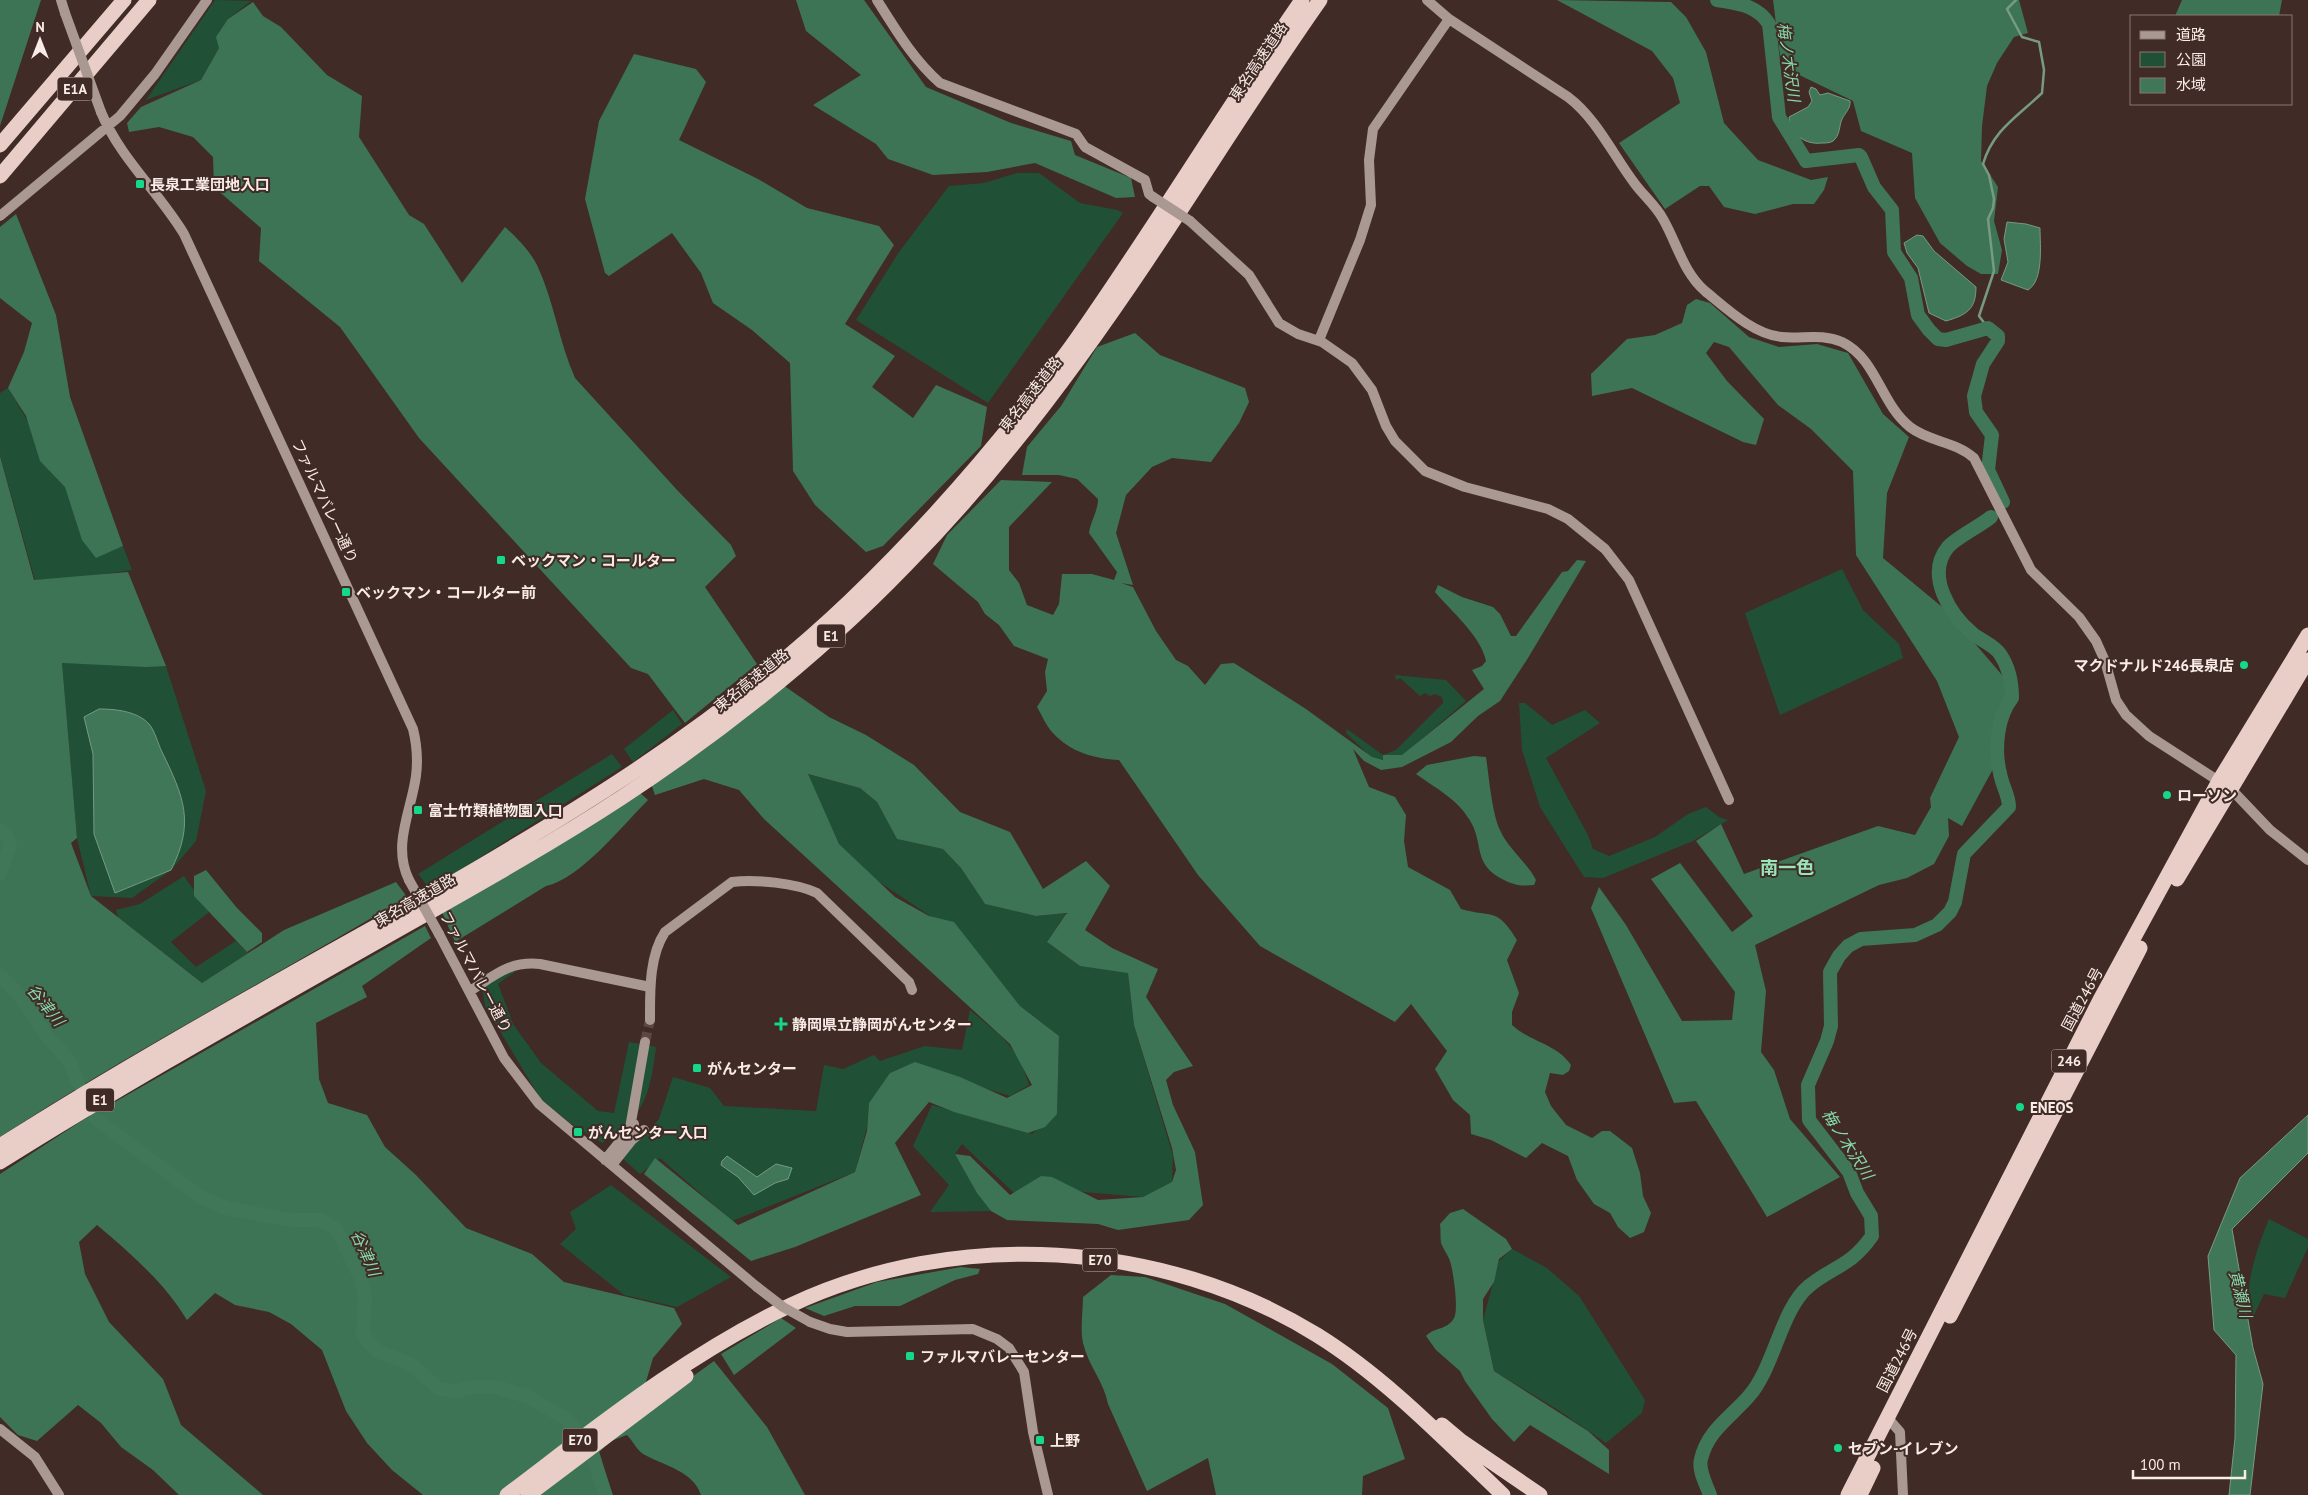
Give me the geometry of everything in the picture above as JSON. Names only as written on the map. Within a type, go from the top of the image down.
[{"type":"highway","name":"E1A","points":[[0,145],[124,0]]},
{"type":"highway","name":"E1A","points":[[0,176],[148,0]]},
{"type":"highway","name":"東名高速道路","points":[[0,1146],[43,1127],[612,787],[677,744],[756,683],[848,603],[893,558],[981,462],[1056,366],[1110,290],[1302,0]]},
{"type":"highway","name":"東名高速道路","points":[[150,1063],[503,870],[619,799],[686,754],[763,694],[854,615],[951,517],[1038,413],[1122,297],[1320,0]]},
{"type":"highway","name":"国道246号","points":[[1848,1495],[1891,1420],[2101,998],[2225,785],[2308,636]]},
{"type":"highway","name":"国道246号","points":[[2225,785],[2308,660]]},
{"type":"highway","name":"東名高速道路","points":[[0,1162],[43,1127]]},
{"type":"highway","name":"E70","points":[[507,1495],[752,1326],[791,1305],[832,1288],[929,1262],[971,1256],[1021,1254],[1068,1256],[1145,1267],[1194,1280],[1251,1301],[1288,1318],[1344,1353],[1399,1398],[1503,1495]]},
{"type":"highway","name":"E70","points":[[528,1495],[657,1390],[754,1330],[794,1309],[832,1292],[875,1278],[938,1265],[971,1261],[1019,1259],[1067,1261],[1144,1271],[1183,1281],[1249,1305],[1286,1323],[1340,1358],[1394,1402],[1495,1495]]},
{"type":"highway","points":[[1344,1353],[1402,1391],[1461,1441],[1540,1495]]},
{"type":"highway","name":"国道246号","points":[[1860,1495],[1891,1420]]},
{"type":"highway","points":[[1464,1465],[1488,1495]]},
{"type":"street","name":"ファルマバレー通り","points":[[61,0],[108,128],[125,156],[168,207],[184,234],[413,729],[417,758],[416,777],[401,851],[405,871],[504,1058],[528,1091],[548,1114],[783,1307],[810,1322],[830,1329],[847,1332],[973,1329],[997,1339],[1009,1348],[1024,1372],[1033,1432],[1048,1495]]},
{"type":"street","points":[[0,216],[108,128],[155,74],[207,0]]},
{"type":"street","points":[[878,0],[908,50],[923,68],[940,83],[1076,134],[1085,147],[1145,180],[1149,194],[1190,221],[1248,275],[1279,323],[1298,334],[1319,340],[1352,363],[1364,377],[1395,441],[1425,471],[1465,487],[1548,509],[1568,519],[1605,549],[1630,580],[1729,800]]},
{"type":"street","points":[[1427,0],[1449,19],[1568,97],[1584,111],[1635,184],[1662,217],[1692,277],[1704,290],[1753,327],[1769,335],[1783,338],[1824,336],[1854,349],[1864,358],[1888,400],[1910,426],[1927,437],[1964,449],[1974,458],[2031,570],[2078,617],[2096,642],[2105,661],[2116,700],[2126,715],[2149,736],[2225,785],[2270,830],[2308,860]]},
{"type":"street","points":[[1319,340],[1360,240],[1371,205],[1369,160],[1373,129],[1449,19]]},
{"type":"street","points":[[650,1020],[650,987],[658,943],[665,932],[732,882],[755,880],[809,889],[817,893],[909,982],[912,990]]},
{"type":"street","points":[[470,991],[507,968],[523,962],[650,987]]},
{"type":"street","points":[[609,1163],[632,1126],[645,1042]]},
{"type":"street","points":[[609,1163],[644,1130]]},
{"type":"street","points":[[1891,1420],[1900,1432],[1903,1495]]},
{"type":"street","points":[[0,1429],[35,1457],[59,1495]]},
{"type":"green space","points":[[215,0],[251,1],[228,19],[219,48],[201,80],[146,100]]},
{"type":"green space","points":[[1017,173],[1039,173],[1080,203],[1117,210],[1123,213],[988,403],[856,320],[899,252],[949,186],[984,183]]},
{"type":"green space","points":[[8,388],[106,553],[123,546],[132,570],[36,584],[0,455],[0,393]]},
{"type":"green space","points":[[1842,569],[1863,610],[1899,644],[1903,658],[1780,715],[1745,613]]},
{"type":"green space","points":[[62,663],[166,666],[206,791],[196,841],[171,870],[132,898],[91,896],[77,838]]},
{"type":"green space","points":[[1395,675],[1446,680],[1466,701],[1402,756],[1384,760],[1372,758],[1346,733],[1347,729],[1383,755],[1396,750],[1443,703],[1442,697],[1435,694],[1430,696],[1425,693],[1420,696],[1400,678],[1396,680]]},
{"type":"green space","points":[[1519,703],[1525,703],[1552,725],[1585,710],[1600,723],[1546,758],[1588,835],[1593,849],[1609,856],[1655,837],[1688,814],[1706,807],[1719,817],[1728,820],[1693,841],[1603,878],[1584,877],[1540,807],[1522,750]]},
{"type":"green space","points":[[673,710],[682,724],[633,762],[624,749]]},
{"type":"green space","points":[[612,754],[622,767],[430,889],[418,874]]},
{"type":"green space","points":[[807,774],[860,788],[877,802],[897,839],[943,849],[961,868],[985,904],[1036,916],[1066,913],[1047,942],[1080,966],[1128,972],[1134,1025],[1173,1156],[1172,1183],[1143,1197],[1083,1192],[1041,1176],[1014,1193],[962,1144],[955,1154],[991,1211],[930,1212],[949,1185],[913,1146],[932,1105],[1032,1134],[1057,1114],[1059,1036],[1020,1006],[954,923],[942,924],[875,879],[839,844]]},
{"type":"green space","points":[[184,876],[209,912],[171,942],[196,967],[236,941],[248,953],[202,983],[118,917],[116,910],[140,904]]},
{"type":"green space","points":[[523,966],[498,984],[513,1024],[541,1063],[598,1111],[614,1113],[629,1042],[656,1047],[648,1091],[643,1103],[628,1123],[602,1143],[570,1123],[540,1098],[485,1006],[482,985]]},
{"type":"green space","points":[[970,1010],[1013,1050],[1019,1059],[1029,1085],[1010,1096],[909,1065],[892,1072],[869,1103],[867,1127],[855,1172],[732,1221],[660,1158],[640,1174],[622,1158],[659,1119],[673,1077],[710,1088],[724,1106],[816,1111],[824,1065],[843,1069],[874,1055],[880,1061],[925,1046],[962,1050]]},
{"type":"green space","points":[[611,1185],[731,1277],[677,1307],[624,1295],[560,1244],[576,1229],[570,1212]]},
{"type":"green space","points":[[2269,1219],[2308,1239],[2308,1247],[2285,1298],[2264,1294],[2254,1315],[2250,1306],[2249,1294],[2252,1267]]},
{"type":"green space","points":[[1512,1249],[1547,1268],[1579,1296],[1645,1400],[1642,1413],[1606,1443],[1558,1410],[1494,1371],[1483,1320],[1499,1261]]},
{"type":"shaded area","points":[[0,0],[41,0],[0,126]]},
{"type":"shaded area","points":[[796,0],[864,0],[926,87],[1011,123],[1071,141],[1075,155],[1131,178],[1135,197],[1116,198],[1035,163],[987,172],[933,175],[888,159],[876,144],[813,105],[861,75],[806,31]]},
{"type":"shaded area","points":[[1557,0],[1671,2],[1686,17],[1706,52],[1724,123],[1758,160],[1811,180],[1828,177],[1824,190],[1814,204],[1793,204],[1755,214],[1724,207],[1709,186],[1700,186],[1665,209],[1619,143],[1680,103],[1673,78],[1652,51]]},
{"type":"shaded area","points":[[1773,0],[2019,0],[2028,33],[2014,37],[1997,63],[1987,86],[1982,126],[1981,161],[1998,187],[1994,221],[2002,250],[1998,274],[1981,274],[1967,266],[1940,243],[1915,198],[1912,153],[1861,131],[1853,101],[1791,71],[1780,55]]},
{"type":"shaded area","points":[[2182,0],[2282,0],[2279,15],[2175,15]]},
{"type":"shaded area","points":[[253,2],[263,16],[281,27],[327,75],[362,96],[359,137],[409,215],[424,224],[462,283],[505,227],[523,245],[537,265],[543,279],[575,378],[678,491],[731,545],[736,556],[705,587],[757,664],[685,723],[648,674],[631,668],[419,438],[340,327],[259,261],[261,228],[214,187],[213,157],[193,137],[159,127],[129,132],[127,123],[141,107],[201,80],[219,48],[216,37],[228,19]]},
{"type":"shaded area","points":[[634,54],[696,69],[706,82],[679,140],[758,179],[807,208],[879,226],[894,245],[845,324],[895,356],[872,387],[913,418],[936,385],[987,407],[981,446],[883,546],[866,552],[815,505],[793,471],[790,363],[752,330],[713,303],[701,273],[672,233],[609,276],[605,273],[585,199],[599,121]]},
{"type":"shaded area","points":[[16,214],[56,315],[70,397],[123,546],[96,558],[82,540],[65,487],[40,461],[26,416],[8,388],[24,352],[32,323],[0,298],[0,227]]},
{"type":"shaded area","points":[[1696,299],[1710,303],[1749,337],[1779,347],[1817,344],[1848,353],[1883,414],[1909,437],[1887,493],[1883,558],[1947,611],[2008,682],[2000,756],[1962,826],[1948,818],[1949,836],[1934,864],[1907,878],[1879,885],[1755,945],[1766,991],[1761,1052],[1774,1070],[1790,1119],[1840,1177],[1767,1217],[1696,1101],[1674,1103],[1591,908],[1599,887],[1626,925],[1682,1021],[1732,1020],[1735,992],[1651,879],[1680,863],[1732,932],[1753,916],[1696,841],[1721,824],[1744,874],[1878,826],[1915,835],[1931,807],[1930,798],[1959,737],[1937,681],[1856,555],[1853,471],[1811,429],[1778,405],[1729,347],[1714,342],[1706,353],[1727,381],[1764,419],[1756,445],[1743,442],[1632,388],[1592,396],[1591,374],[1627,339],[1655,335],[1682,323],[1687,305]]},
{"type":"shaded area","points":[[1135,333],[1160,355],[1245,388],[1249,402],[1239,423],[1211,462],[1172,458],[1152,467],[1126,495],[1116,533],[1133,585],[1121,583],[1133,587],[1156,631],[1176,660],[1188,666],[1205,685],[1221,664],[1234,663],[1306,709],[1372,757],[1383,760],[1383,755],[1402,755],[1484,689],[1472,670],[1482,666],[1486,661],[1483,652],[1465,624],[1435,592],[1438,585],[1462,597],[1493,607],[1500,614],[1511,636],[1516,636],[1562,572],[1568,571],[1577,560],[1586,561],[1500,701],[1478,716],[1451,742],[1402,767],[1381,770],[1364,761],[1353,749],[1369,787],[1395,797],[1406,815],[1404,841],[1408,867],[1450,890],[1461,909],[1499,918],[1517,940],[1507,960],[1519,993],[1512,1012],[1512,1025],[1519,1031],[1558,1052],[1571,1065],[1569,1071],[1563,1075],[1550,1073],[1545,1092],[1551,1106],[1566,1125],[1592,1138],[1602,1131],[1610,1131],[1632,1148],[1640,1173],[1643,1196],[1651,1213],[1644,1232],[1630,1238],[1618,1227],[1610,1213],[1594,1204],[1577,1180],[1568,1156],[1542,1143],[1526,1158],[1491,1140],[1471,1134],[1470,1115],[1453,1100],[1435,1069],[1447,1051],[1411,1004],[1395,1022],[1260,946],[1198,875],[1119,760],[1092,756],[1075,750],[1060,740],[1046,724],[1037,707],[1047,691],[1045,672],[1048,659],[1014,646],[999,625],[985,614],[978,602],[933,564],[947,535],[1001,480],[1052,482],[1009,527],[1009,570],[1019,583],[1027,605],[1053,615],[1059,604],[1062,574],[1092,574],[1114,580],[1117,572],[1089,533],[1098,499],[1077,479],[1059,475],[1022,475],[1027,447],[1061,406],[1097,347]]},
{"type":"shaded area","points":[[0,456],[34,580],[128,572],[166,666],[146,667],[62,663],[77,838],[71,843],[91,896],[202,983],[284,930],[396,882],[407,897],[100,1075],[0,1137]]},
{"type":"shaded area","points":[[783,685],[829,717],[866,735],[914,765],[960,812],[1010,832],[1043,889],[1086,861],[1110,886],[1085,930],[1112,948],[1158,969],[1146,997],[1193,1066],[1174,1072],[1166,1080],[1173,1105],[1195,1152],[1203,1205],[1189,1220],[1118,1230],[1098,1224],[1007,1220],[991,1211],[977,1193],[955,1154],[970,1156],[1010,1195],[1041,1176],[1052,1177],[1098,1200],[1143,1197],[1172,1182],[1176,1170],[1172,1148],[1134,1025],[1128,973],[1080,966],[1047,942],[1066,914],[1068,914],[1066,913],[1036,916],[985,904],[961,868],[943,849],[897,839],[877,802],[860,788],[808,774],[839,844],[895,897],[929,916],[954,922],[1020,1006],[1059,1036],[1057,1114],[1045,1127],[1028,1133],[954,1112],[929,1102],[895,1143],[921,1195],[795,1247],[751,1261],[644,1174],[655,1158],[738,1225],[855,1172],[867,1131],[869,1103],[890,1073],[915,1062],[960,1077],[1007,1098],[1032,1085],[1010,1044],[764,819],[739,790],[704,779],[655,795],[650,781]]},
{"type":"shaded area","points":[[1474,756],[1486,757],[1497,823],[1503,837],[1532,873],[1536,880],[1534,885],[1516,884],[1494,874],[1483,860],[1474,828],[1464,812],[1445,794],[1416,774],[1427,765]]},
{"type":"shaded area","points":[[638,791],[648,800],[586,863],[573,873],[546,886],[455,942],[442,912]]},
{"type":"shaded area","points":[[206,870],[237,908],[262,933],[262,942],[247,952],[194,896],[194,876]]},
{"type":"shaded area","points":[[425,926],[431,938],[362,986],[367,997],[316,1023],[319,1079],[328,1103],[367,1115],[385,1147],[416,1175],[466,1228],[532,1254],[564,1282],[674,1308],[682,1324],[653,1358],[645,1385],[660,1400],[714,1361],[767,1427],[805,1495],[701,1495],[692,1480],[678,1470],[642,1454],[627,1435],[611,1441],[597,1454],[603,1465],[613,1495],[423,1495],[392,1470],[367,1443],[346,1411],[322,1350],[291,1324],[269,1312],[235,1305],[215,1293],[187,1320],[157,1281],[134,1257],[97,1225],[79,1242],[85,1274],[109,1322],[163,1379],[181,1425],[263,1495],[179,1495],[153,1470],[121,1447],[101,1423],[78,1405],[37,1441],[18,1435],[0,1417],[0,1174],[83,1120]]},
{"type":"shaded area","points":[[1463,1209],[1506,1239],[1512,1249],[1499,1259],[1494,1282],[1483,1299],[1483,1320],[1494,1371],[1588,1431],[1609,1450],[1609,1474],[1530,1425],[1514,1442],[1492,1419],[1460,1371],[1436,1350],[1426,1336],[1433,1331],[1445,1327],[1454,1318],[1456,1299],[1453,1273],[1441,1243],[1440,1224],[1450,1213]]},
{"type":"shaded area","points":[[961,1267],[980,1269],[978,1274],[955,1280],[900,1306],[855,1306],[824,1316],[805,1308],[877,1282]]},
{"type":"shaded area","points":[[1111,1275],[1145,1277],[1225,1304],[1332,1364],[1388,1408],[1405,1459],[1363,1476],[1362,1495],[1216,1495],[1208,1458],[1147,1491],[1108,1404],[1103,1388],[1088,1359],[1082,1338],[1083,1297]]},
{"type":"shaded area","points":[[781,1318],[796,1328],[734,1375],[721,1354]]},
{"type":"water","points":[[1811,87],[1816,89],[1820,95],[1828,93],[1850,101],[1850,106],[1842,119],[1837,136],[1831,142],[1816,143],[1800,138],[1790,123],[1789,117],[1808,107],[1812,101],[1809,92]]},
{"type":"water","points":[[2007,222],[2040,228],[2039,270],[2037,278],[2028,290],[2001,280],[2008,262],[2004,239]]},
{"type":"water","points":[[1917,235],[1923,236],[1934,251],[1976,287],[1976,295],[1972,306],[1964,314],[1946,321],[1929,313],[1918,268],[1907,253],[1904,243]]},
{"type":"water","points":[[99,709],[119,710],[138,716],[149,724],[176,783],[184,810],[183,838],[171,870],[115,893],[94,834],[93,754],[84,717]]},
{"type":"water","name":"黄瀬川","points":[[2308,1115],[2308,1153],[2232,1229],[2253,1348],[2263,1384],[2250,1495],[2229,1495],[2235,1438],[2236,1355],[2214,1330],[2208,1256],[2240,1178]]},
{"type":"water","points":[[727,1156],[757,1177],[776,1164],[792,1168],[788,1179],[775,1183],[754,1195],[738,1177],[721,1165]]},
{"type":"waterway","name":"梅ノ木沢川","points":[[1717,0],[1747,6],[1759,13],[1769,24],[1779,117],[1806,161],[1859,155],[1861,157],[1874,187],[1892,210],[1894,252],[1911,278],[1918,315],[1929,330],[1938,339],[1946,340],[1988,328],[1998,336],[1998,341],[1983,364],[1974,396],[1976,412],[1992,435],[1988,470],[2003,502]]},
{"type":"waterway","points":[[1988,328],[1979,316],[1994,271],[1988,219],[1993,208],[1994,199],[1989,175],[1983,164],[1987,152],[1999,133],[2042,93],[2044,70],[2039,42],[2022,37],[2007,9],[2016,0]]},
{"type":"waterway","name":"梅ノ木沢川","points":[[1710,1495],[1700,1463],[1704,1449],[1721,1424],[1749,1396],[1758,1384],[1784,1324],[1799,1296],[1818,1279],[1857,1254],[1872,1236],[1871,1216],[1857,1193],[1849,1172],[1809,1120],[1808,1085],[1827,1041],[1831,1026],[1830,972],[1839,956],[1848,946],[1861,939],[1915,935],[1937,925],[1950,912],[1955,902],[1964,854],[2009,807],[1997,754],[2000,724],[2012,698],[2008,670],[1998,651],[1964,626],[1949,606],[1943,594],[1939,570],[1942,558],[1948,547],[1991,517]]},
{"type":"waterway","name":"谷津川","points":[[0,830],[6,835],[10,845],[0,874]]},
{"type":"waterway","name":"谷津川","points":[[0,975],[21,997],[45,1034],[70,1062],[78,1083]]},
{"type":"waterway","name":"谷津川","points":[[96,1119],[202,1198],[226,1208],[291,1220],[321,1220],[337,1230],[360,1277],[365,1297],[363,1333],[368,1342],[379,1352],[411,1364],[439,1389],[456,1391],[474,1387],[496,1387],[528,1397],[567,1419],[592,1452],[605,1495]]},
{"type":"tunnel","points":[[645,1042],[650,1020]]},
{"type":"place","name":"長泉工業団地入口","points":[[140,184]]},
{"type":"place","name":"ベックマン・コールター","points":[[501,560]]},
{"type":"place","name":"ベックマン・コールター前","points":[[346,592]]},
{"type":"place","name":"マクドナルド246長泉店","points":[[2244,665]]},
{"type":"place","name":"ローソン","points":[[2167,795]]},
{"type":"place","name":"富士竹類植物園入口","points":[[418,810]]},
{"type":"place","name":"静岡県立静岡がんセンター","points":[[781,1024]]},
{"type":"place","name":"がんセンター","points":[[697,1068]]},
{"type":"place","name":"ENEOS","points":[[2020,1107]]},
{"type":"place","name":"がんセンター入口","points":[[578,1132]]},
{"type":"place","name":"ファルマバレーセンター","points":[[910,1356]]},
{"type":"place","name":"上野","points":[[1040,1440]]},
{"type":"place","name":"セブン-イレブン","points":[[1838,1448]]},
{"type":"district","name":"南一色","points":[[1787,867]]}]
